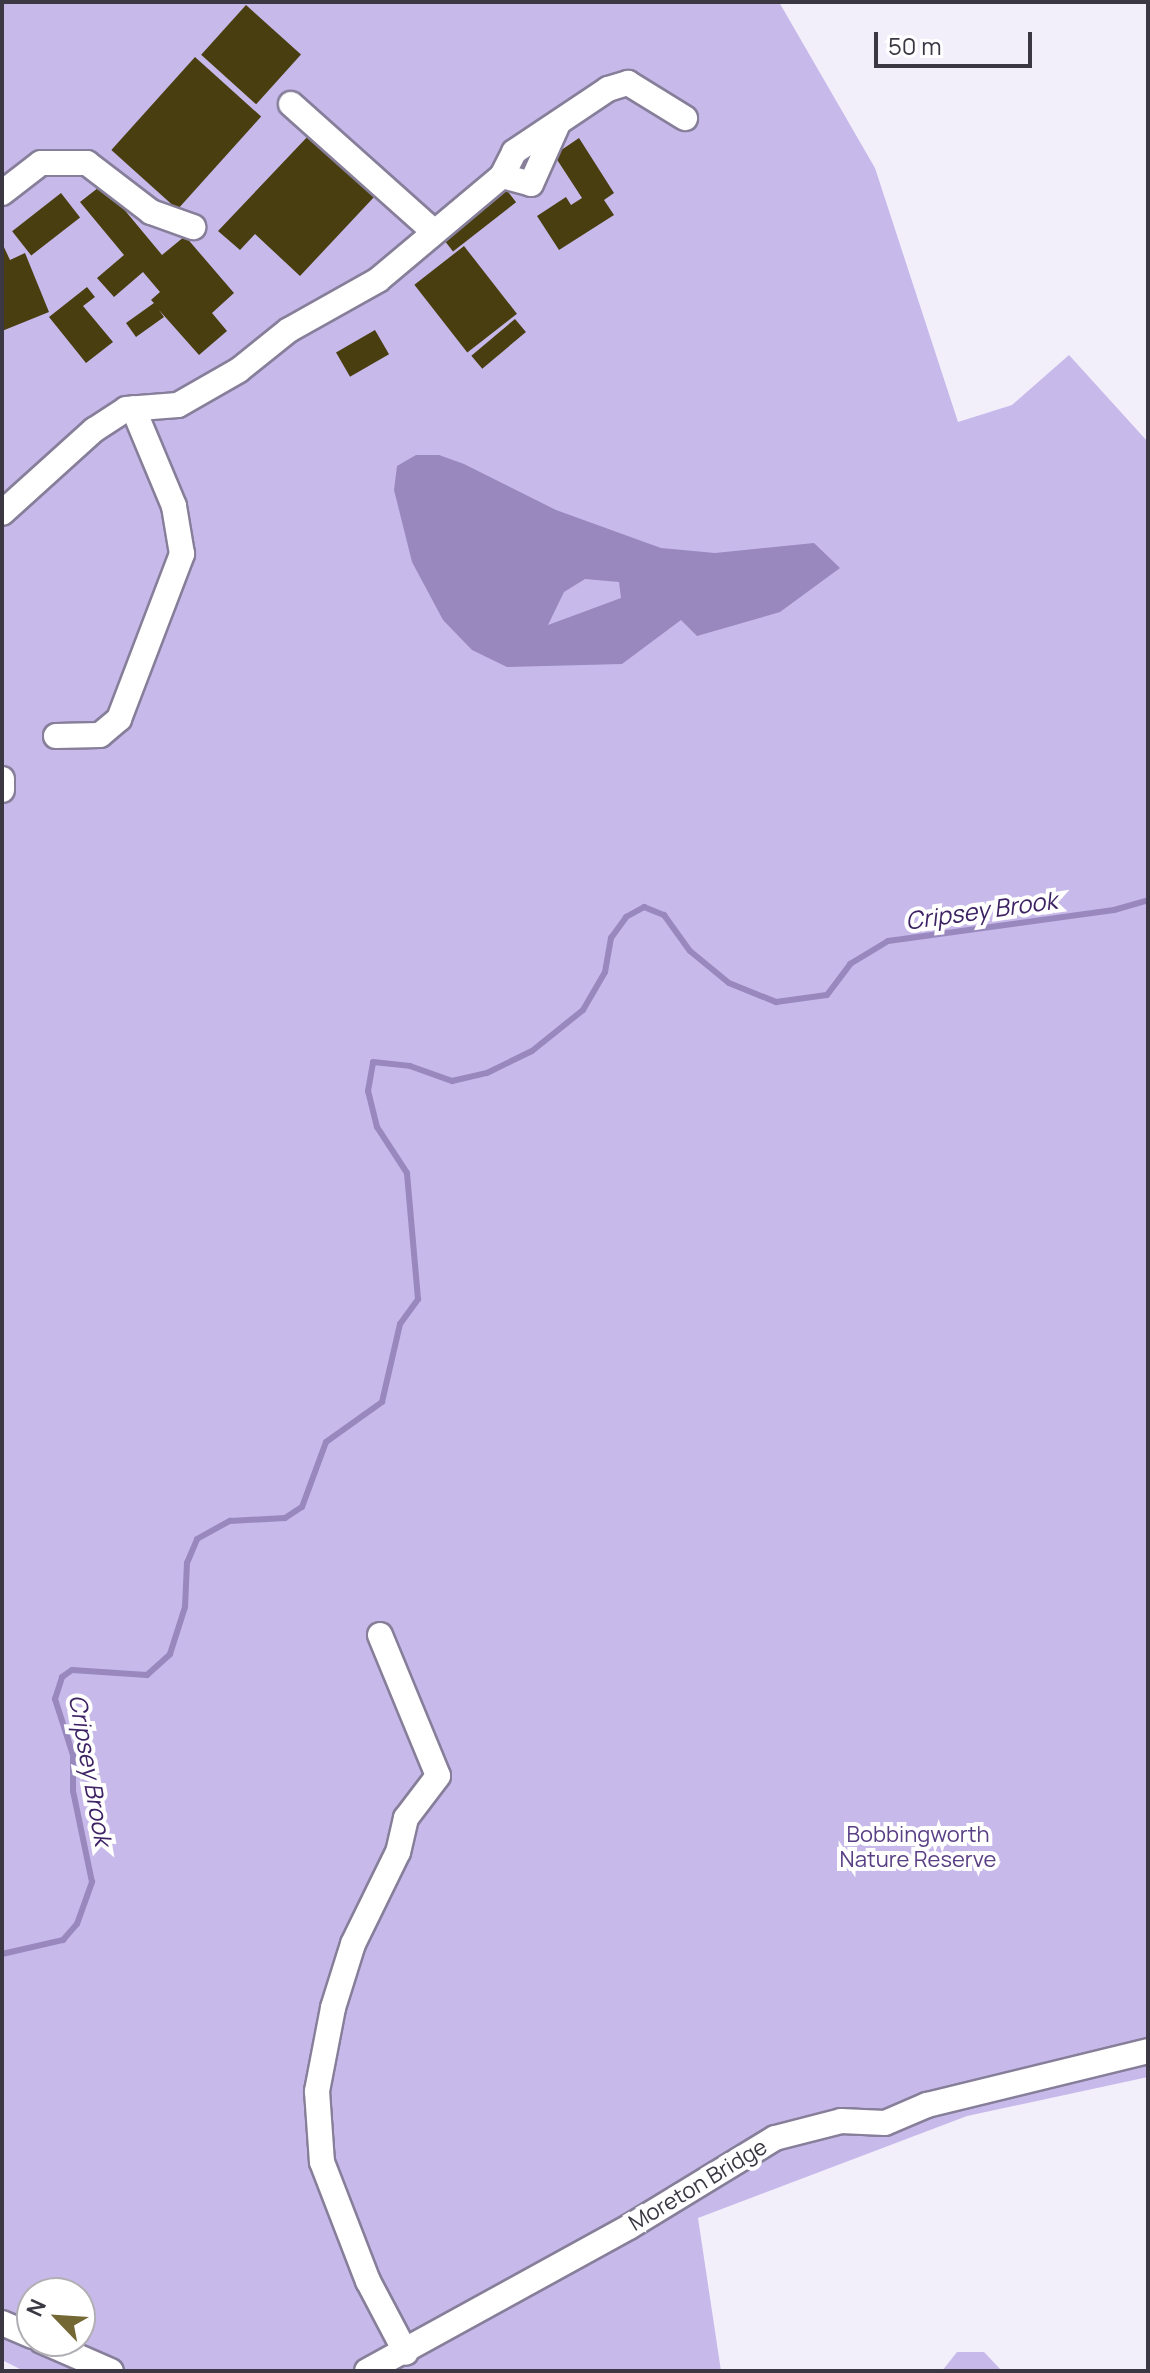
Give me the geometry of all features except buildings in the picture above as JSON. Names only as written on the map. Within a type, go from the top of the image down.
[{"type":"street","points":[[2,513],[94,430],[133,408],[178,405],[239,370],[264,346],[378,280],[502,176],[514,152],[621,82],[685,118]]},
{"type":"street","points":[[291,104],[433,231]]},
{"type":"street","points":[[2,193],[41,163],[87,163],[151,212],[193,227]]},
{"type":"street","points":[[56,736],[100,735],[119,719],[182,554],[174,506],[133,408]]},
{"type":"street","points":[[2,779],[2,790]]},
{"type":"street","points":[[380,1635],[438,1776],[406,1818],[398,1852],[353,1944],[333,2008],[317,2091],[322,2162],[368,2281],[406,2353]]},
{"type":"street","name":"Moreton Bridge","points":[[367,2371],[406,2353],[775,2138],[841,2121],[885,2123],[941,2101],[1148,2051]]},
{"type":"street","points":[[79,2357],[111,2371]]},
{"type":"green space","name":"Bobbingworth Nature Reserve","points":[[2,2],[779,2],[875,168],[958,422],[1012,405],[1069,355],[1148,442],[1148,2077],[967,2116],[698,2218],[721,2371],[24,2371],[2,2360]]},
{"type":"green space","points":[[957,2352],[984,2352],[1002,2371],[942,2371]]},
{"type":"shaded area","points":[[416,455],[439,455],[464,464],[556,510],[661,548],[715,553],[814,543],[840,568],[780,612],[697,636],[681,620],[622,664],[507,667],[472,650],[443,620],[412,562],[394,490],[397,466]],"holes":[[[585,579],[619,582],[621,598],[548,625],[564,592]]]},
{"type":"waterway","name":"Cripsey Brook","points":[[2,1954],[63,1940],[77,1924],[92,1882],[73,1791],[73,1755],[55,1699],[62,1677],[72,1670],[147,1675],[170,1654],[185,1607],[187,1563],[197,1539],[230,1521],[285,1518],[302,1507],[326,1442],[382,1402],[400,1324],[418,1299],[407,1173],[377,1127],[368,1091],[373,1062],[410,1066],[452,1081],[487,1073],[532,1051],[583,1010],[605,972],[611,938],[626,917],[644,907],[664,915],[690,951],[729,983],[776,1002],[827,995],[850,964],[888,941],[1114,910],[1148,900]]}]
